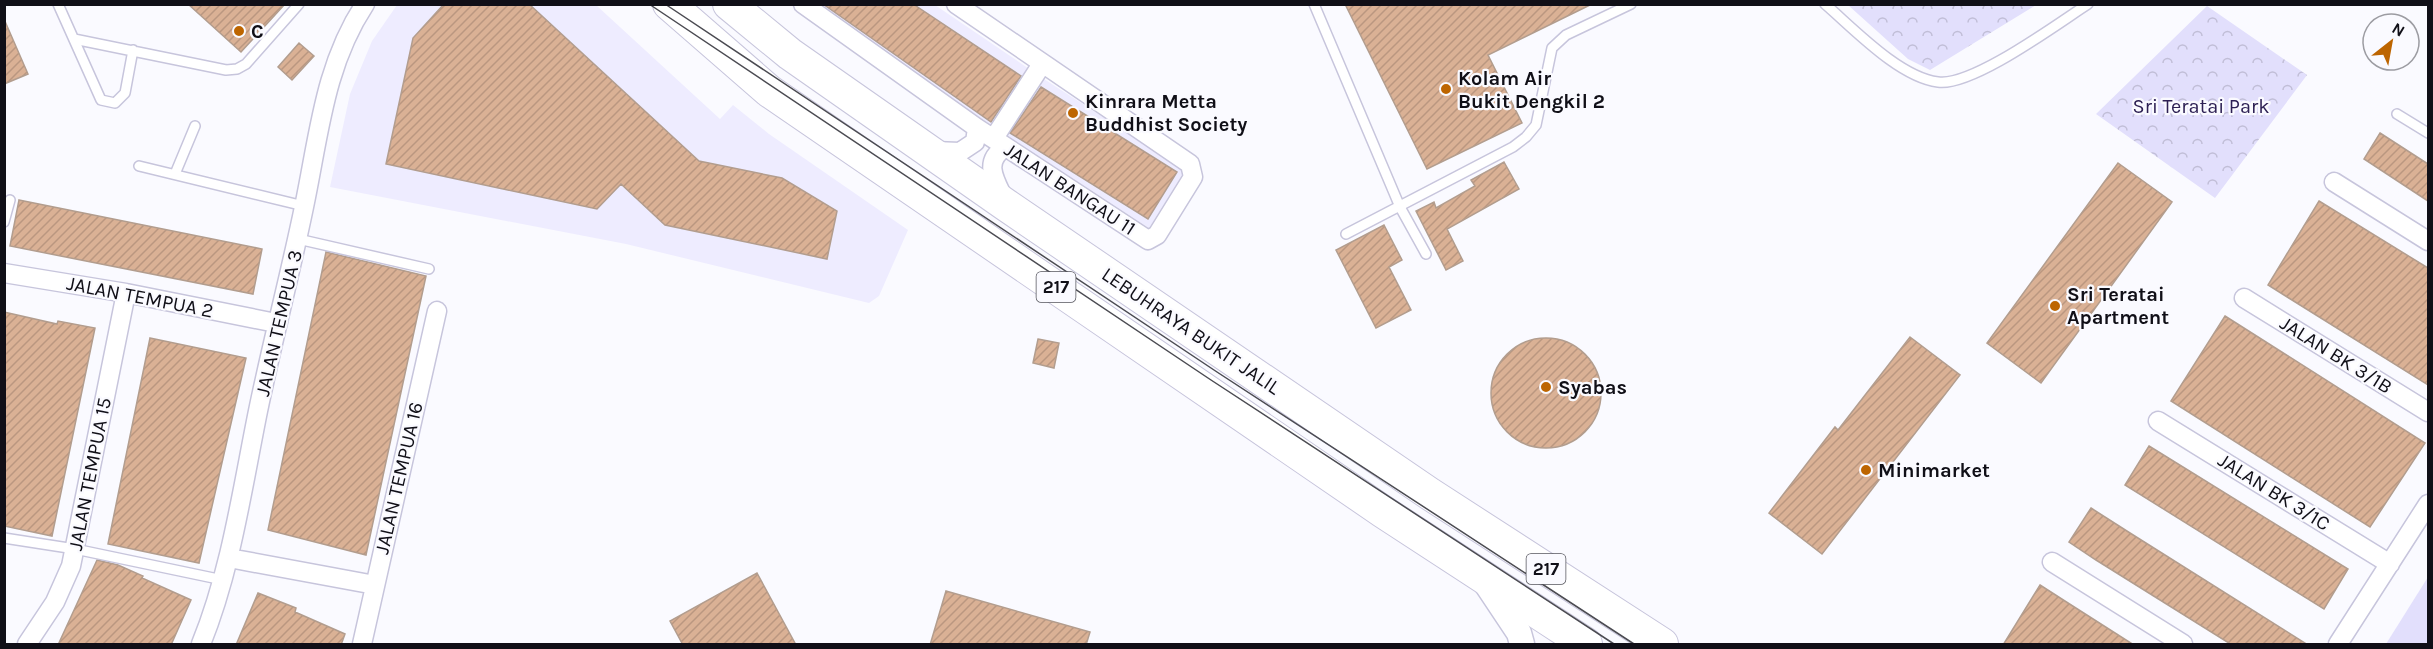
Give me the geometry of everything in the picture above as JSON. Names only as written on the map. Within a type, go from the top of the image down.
[{"type":"highway","name":"LEBUHRAYA BUKIT JALIL","points":[[669,4],[769,91],[1481,577],[1586,645]]},
{"type":"highway","name":"LEBUHRAYA BUKIT JALIL","points":[[729,4],[790,54],[1006,205],[1430,494],[1662,645]]},
{"type":"main road","points":[[1481,577],[1519,633],[1522,645]]},
{"type":"street","name":"JALAN TEMPUA 3","points":[[201,645],[224,581],[276,323],[298,239],[329,79],[341,47],[365,4]]},
{"type":"street","name":"JALAN BANGAU 11","points":[[803,4],[977,128],[1148,240],[1157,235],[1193,177],[1190,164],[956,4]]},
{"type":"street","points":[[1006,205],[992,173],[993,163],[1000,142],[1042,64]]},
{"type":"street","points":[[927,150],[960,152],[975,142],[977,128]]},
{"type":"street","points":[[2334,182],[2428,241]]},
{"type":"street","name":"JALAN TEMPUA 2","points":[[4,273],[126,293],[276,323]]},
{"type":"street","name":"JALAN TEMPUA 15","points":[[27,645],[55,603],[71,566],[126,293]]},
{"type":"street","name":"JALAN BK 3/1B","points":[[2244,298],[2428,412]]},
{"type":"street","name":"JALAN TEMPUA 16","points":[[362,645],[437,311]]},
{"type":"street","name":"JALAN BK 3/1C","points":[[2158,421],[2390,564]]},
{"type":"street","points":[[2338,645],[2428,504]]},
{"type":"street","points":[[229,558],[375,585]]},
{"type":"street","points":[[2052,562],[2183,645]]},
{"type":"lane","points":[[58,4],[101,100],[115,103],[125,93],[133,50]]},
{"type":"lane","points":[[74,39],[226,70],[237,69],[246,64],[299,4]]},
{"type":"lane","points":[[1314,4],[1400,207],[1426,254]]},
{"type":"lane","points":[[1346,234],[1513,147],[1526,137],[1536,124],[1552,48],[1566,35],[1631,4]]},
{"type":"lane","points":[[1825,4],[1887,57],[1914,74],[1938,82],[1957,81],[1979,72],[2088,4]]},
{"type":"lane","points":[[2397,114],[2428,133]]},
{"type":"lane","points":[[175,174],[195,126]]},
{"type":"lane","points":[[139,166],[304,206]]},
{"type":"lane","points":[[4,222],[10,200]]},
{"type":"lane","points":[[298,239],[429,269]]},
{"type":"lane","points":[[4,538],[75,549],[224,581]]},
{"type":"shaded area","points":[[397,5],[596,5],[720,119],[733,105],[769,134],[908,230],[879,296],[869,303],[626,244],[330,187],[350,94],[372,41]]},
{"type":"shaded area","points":[[816,5],[935,5],[1185,170],[1149,228],[837,24]]},
{"type":"green space","points":[[1848,5],[2036,5],[1930,70],[1908,59]]},
{"type":"green space","name":"Sri Teratai Park","points":[[2207,6],[2307,75],[2215,198],[2096,114]]},
{"type":"green space","points":[[2428,577],[2428,644],[2386,644]]},
{"type":"building","name":"C","points":[[188,4],[285,4],[241,52]]},
{"type":"building","points":[[444,4],[529,4],[699,161],[782,178],[837,211],[827,259],[665,225],[621,184],[597,209],[386,164],[413,38]]},
{"type":"building","points":[[823,4],[913,4],[1021,76],[991,122]]},
{"type":"building","name":"Kolam Air Bukit Dengkil 2","points":[[1345,4],[1592,4],[1488,55],[1522,123],[1427,169]]},
{"type":"building","points":[[4,19],[28,74],[4,84]]},
{"type":"building","points":[[299,43],[314,56],[292,80],[278,67]]},
{"type":"building","points":[[1041,87],[1177,172],[1148,219],[1010,133]]},
{"type":"building","points":[[2380,133],[2428,164],[2428,201],[2364,159]]},
{"type":"building","points":[[1504,162],[1519,189],[1447,229],[1463,261],[1446,270],[1416,211],[1434,202],[1436,208],[1475,186],[1471,180]]},
{"type":"building","name":"Sri Teratai Apartment","points":[[2118,163],[2172,202],[2041,383],[1987,343]]},
{"type":"building","points":[[19,200],[262,249],[253,294],[10,246]]},
{"type":"building","points":[[2319,201],[2428,268],[2428,385],[2268,285]]},
{"type":"building","points":[[1384,225],[1402,260],[1389,267],[1411,310],[1376,328],[1336,250]]},
{"type":"building","points":[[326,252],[426,276],[366,555],[268,530]]},
{"type":"building","points":[[4,312],[57,324],[58,321],[95,328],[52,536],[4,526]]},
{"type":"building","points":[[2225,316],[2425,443],[2370,527],[2171,401]]},
{"type":"building","points":[[1910,337],[1960,375],[1822,554],[1769,513],[1835,427],[1838,430]]},
{"type":"building","points":[[150,338],[246,358],[199,563],[108,544]]},
{"type":"building","name":"Syabas","points":[[1546,338],[1567,343],[1585,354],[1596,372],[1601,393],[1596,414],[1585,432],[1567,443],[1546,448],[1525,443],[1507,432],[1496,414],[1491,393],[1496,372],[1507,354],[1525,343]]},
{"type":"building","points":[[1038,339],[1059,343],[1054,368],[1033,363]]},
{"type":"building","points":[[2149,446],[2348,569],[2324,609],[2125,485]]},
{"type":"building","points":[[2091,508],[2308,645],[2232,645],[2096,560],[2069,542]]},
{"type":"building","points":[[97,560],[118,565],[191,600],[171,645],[58,645]]},
{"type":"building","points":[[757,573],[796,645],[683,645],[670,621]]},
{"type":"building","points":[[2040,585],[2068,603],[2134,645],[2003,645]]},
{"type":"building","points":[[946,591],[1090,632],[1086,645],[930,645]]},
{"type":"building","points":[[258,593],[296,608],[295,612],[345,634],[341,645],[236,645]]},
{"type":"tram line","points":[[649,4],[1211,380],[1614,644]]},
{"type":"tram line","points":[[665,4],[1217,372],[1634,644]]},
{"type":"place","name":"C","points":[[239,31]]},
{"type":"place","name":"Kolam Air Bukit Dengkil 2","points":[[1446,89]]},
{"type":"place","name":"Kinrara Metta Buddhist Society","points":[[1073,113]]},
{"type":"place","name":"Sri Teratai Apartment","points":[[2055,306]]},
{"type":"place","name":"Syabas","points":[[1546,387]]},
{"type":"place","name":"Minimarket","points":[[1866,470]]}]
